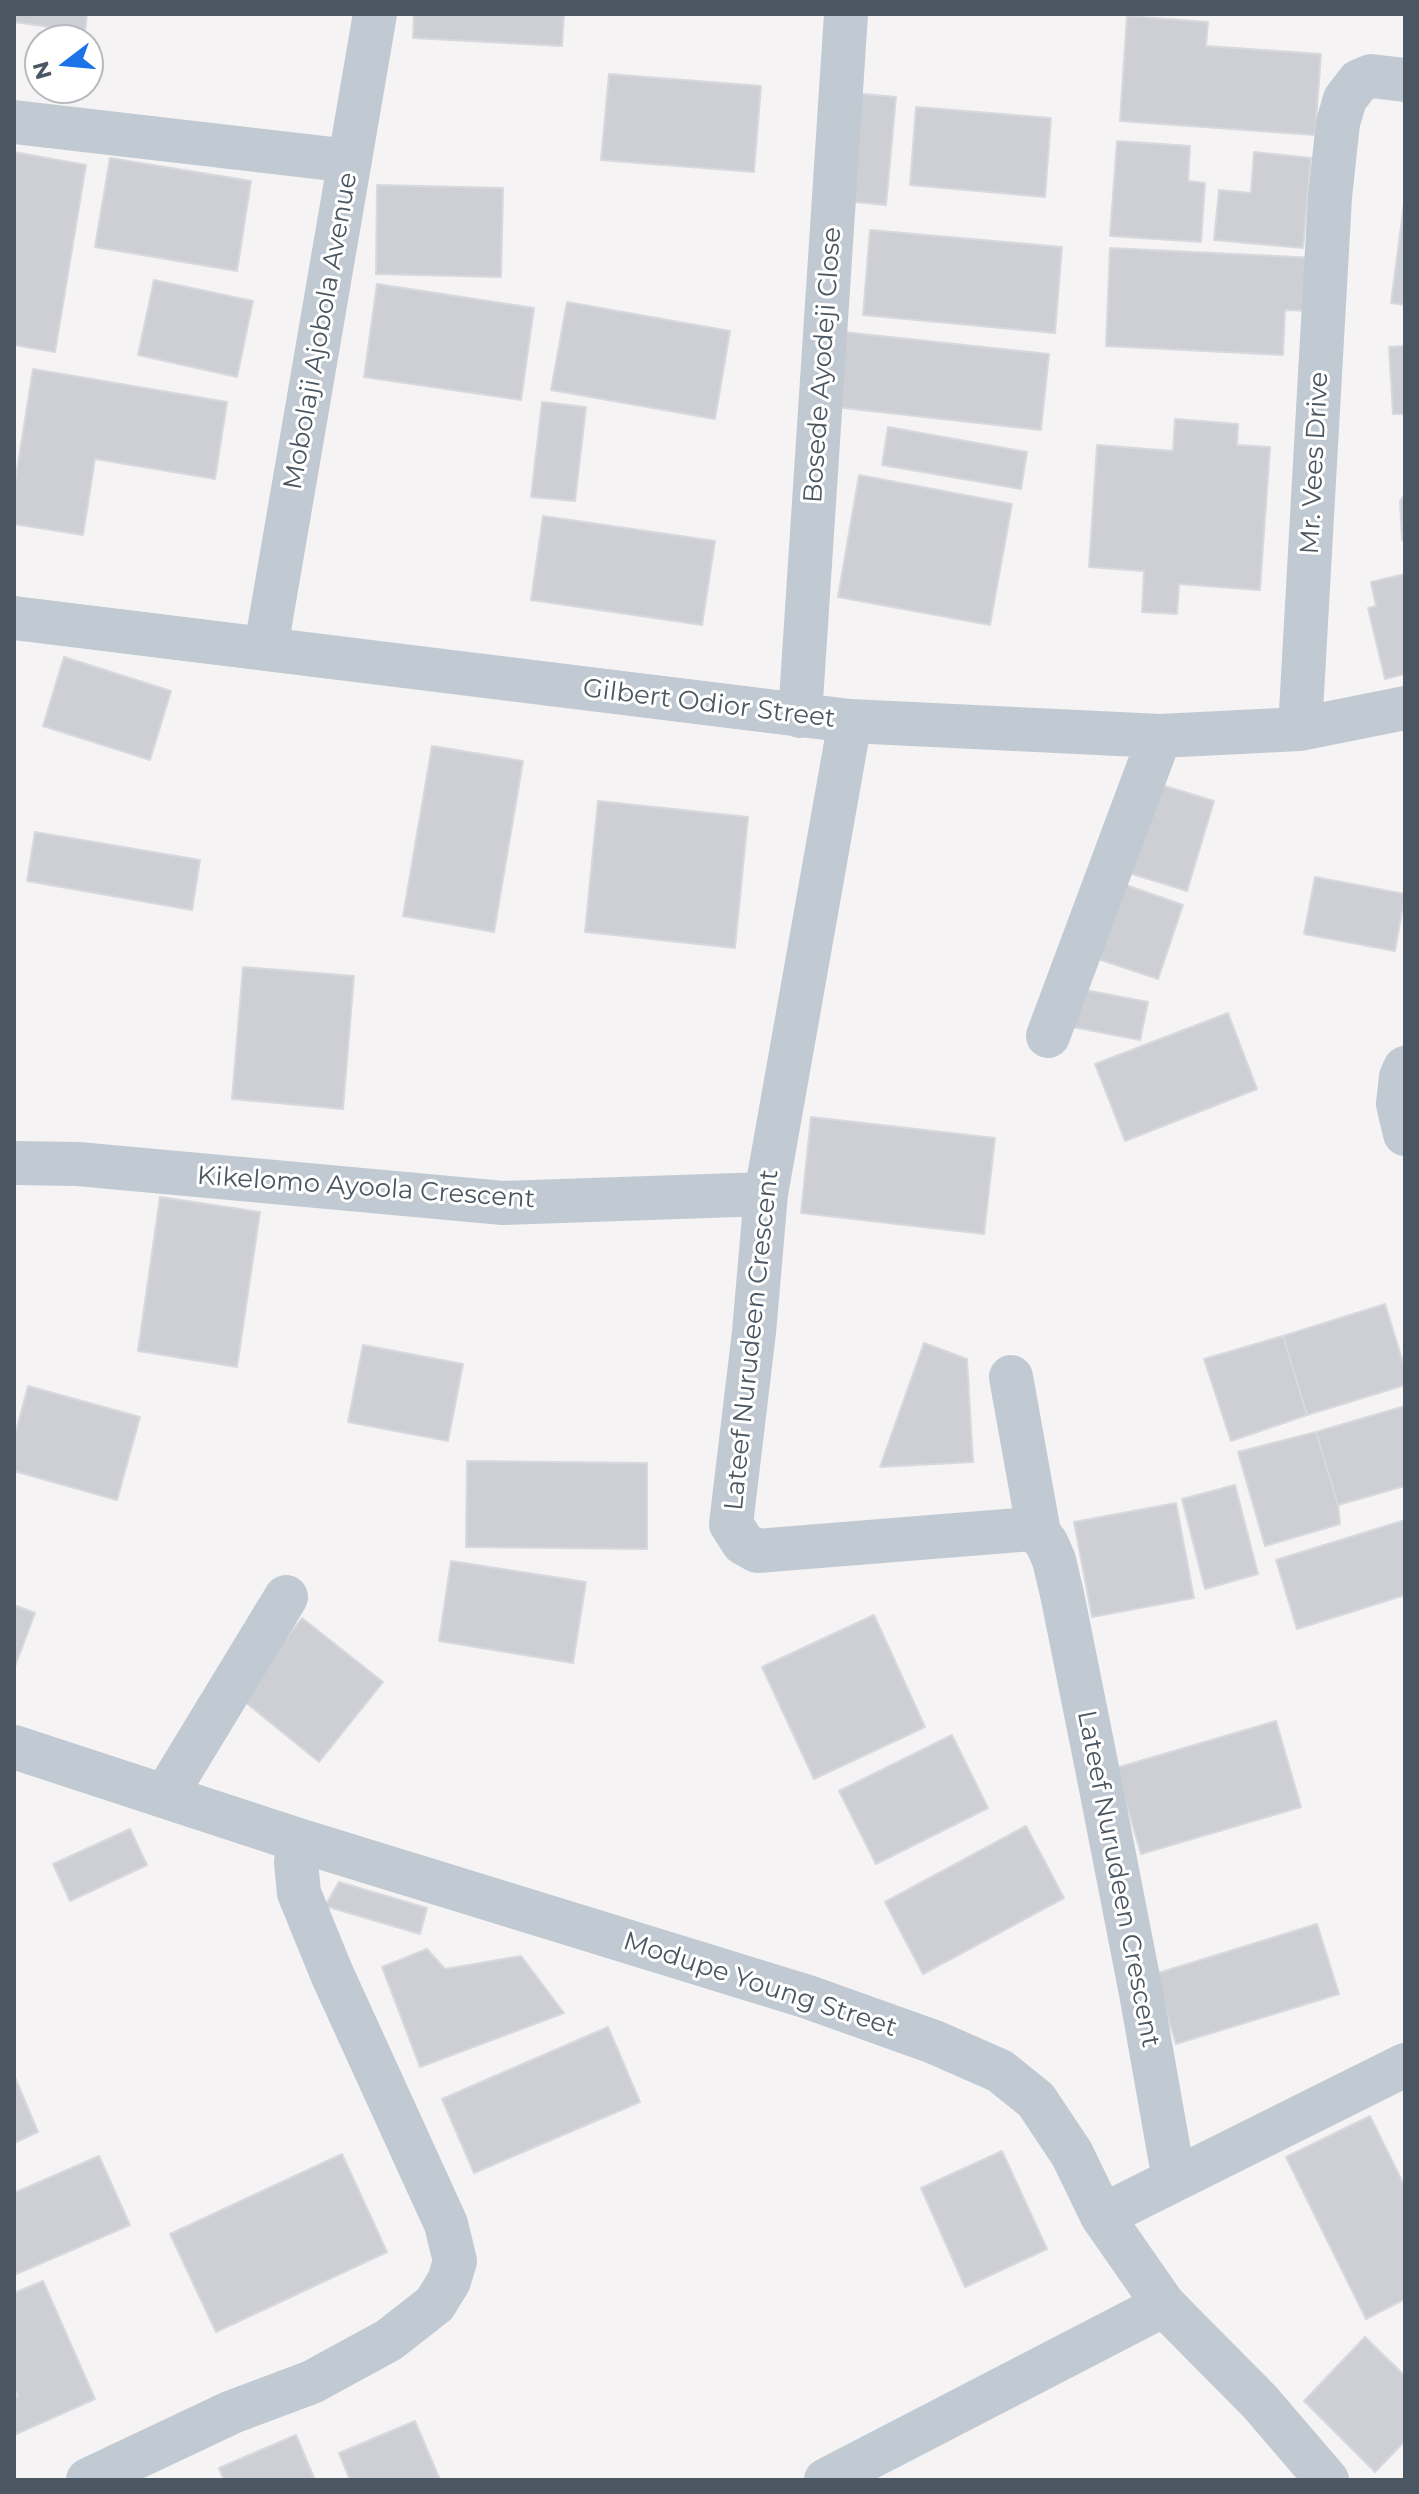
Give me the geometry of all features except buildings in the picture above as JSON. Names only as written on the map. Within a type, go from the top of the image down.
[{"type":"street","name":"Mobolaji Ajobola Avenue","points":[[266,647],[375,14]]},
{"type":"street","name":"Bosede Ayodeji Close","points":[[800,716],[846,14]]},
{"type":"street","name":"Mr. Vees Drive","points":[[1300,729],[1330,197],[1338,123],[1345,99],[1359,81],[1371,76],[1405,80]]},
{"type":"street","points":[[14,122],[350,161]]},
{"type":"street","name":"Gilbert Odior Street","points":[[14,618],[850,721],[1160,736],[1300,729],[1405,708]]},
{"type":"street","name":"Lateef Nurudeen Crescent","points":[[850,721],[766,1194],[754,1332],[731,1524],[739,1539],[757,1551],[1031,1529],[1039,1533],[1047,1544],[1062,1594],[1141,1993],[1174,2180]]},
{"type":"street","points":[[1048,1036],[1160,736]]},
{"type":"street","points":[[1405,1068],[1398,1104],[1405,1134]]},
{"type":"street","name":"Kikelomo Ayoola Crescent","points":[[14,1163],[78,1164],[503,1203],[766,1194]]},
{"type":"street","points":[[1011,1377],[1039,1533]]},
{"type":"street","points":[[165,1796],[286,1597]]},
{"type":"street","name":"Modupe Young Street","points":[[14,1747],[298,1840],[808,1997],[934,2042],[1000,2071],[1036,2100],[1072,2154],[1102,2216],[1164,2305],[1260,2402],[1327,2480]]},
{"type":"street","points":[[88,2480],[232,2412],[312,2382],[389,2340],[435,2304],[449,2281],[455,2261],[446,2224],[332,1974],[299,1893],[296,1863],[298,1840]]},
{"type":"street","points":[[1102,2216],[1405,2065]]},
{"type":"street","points":[[826,2480],[1164,2305]]}]
